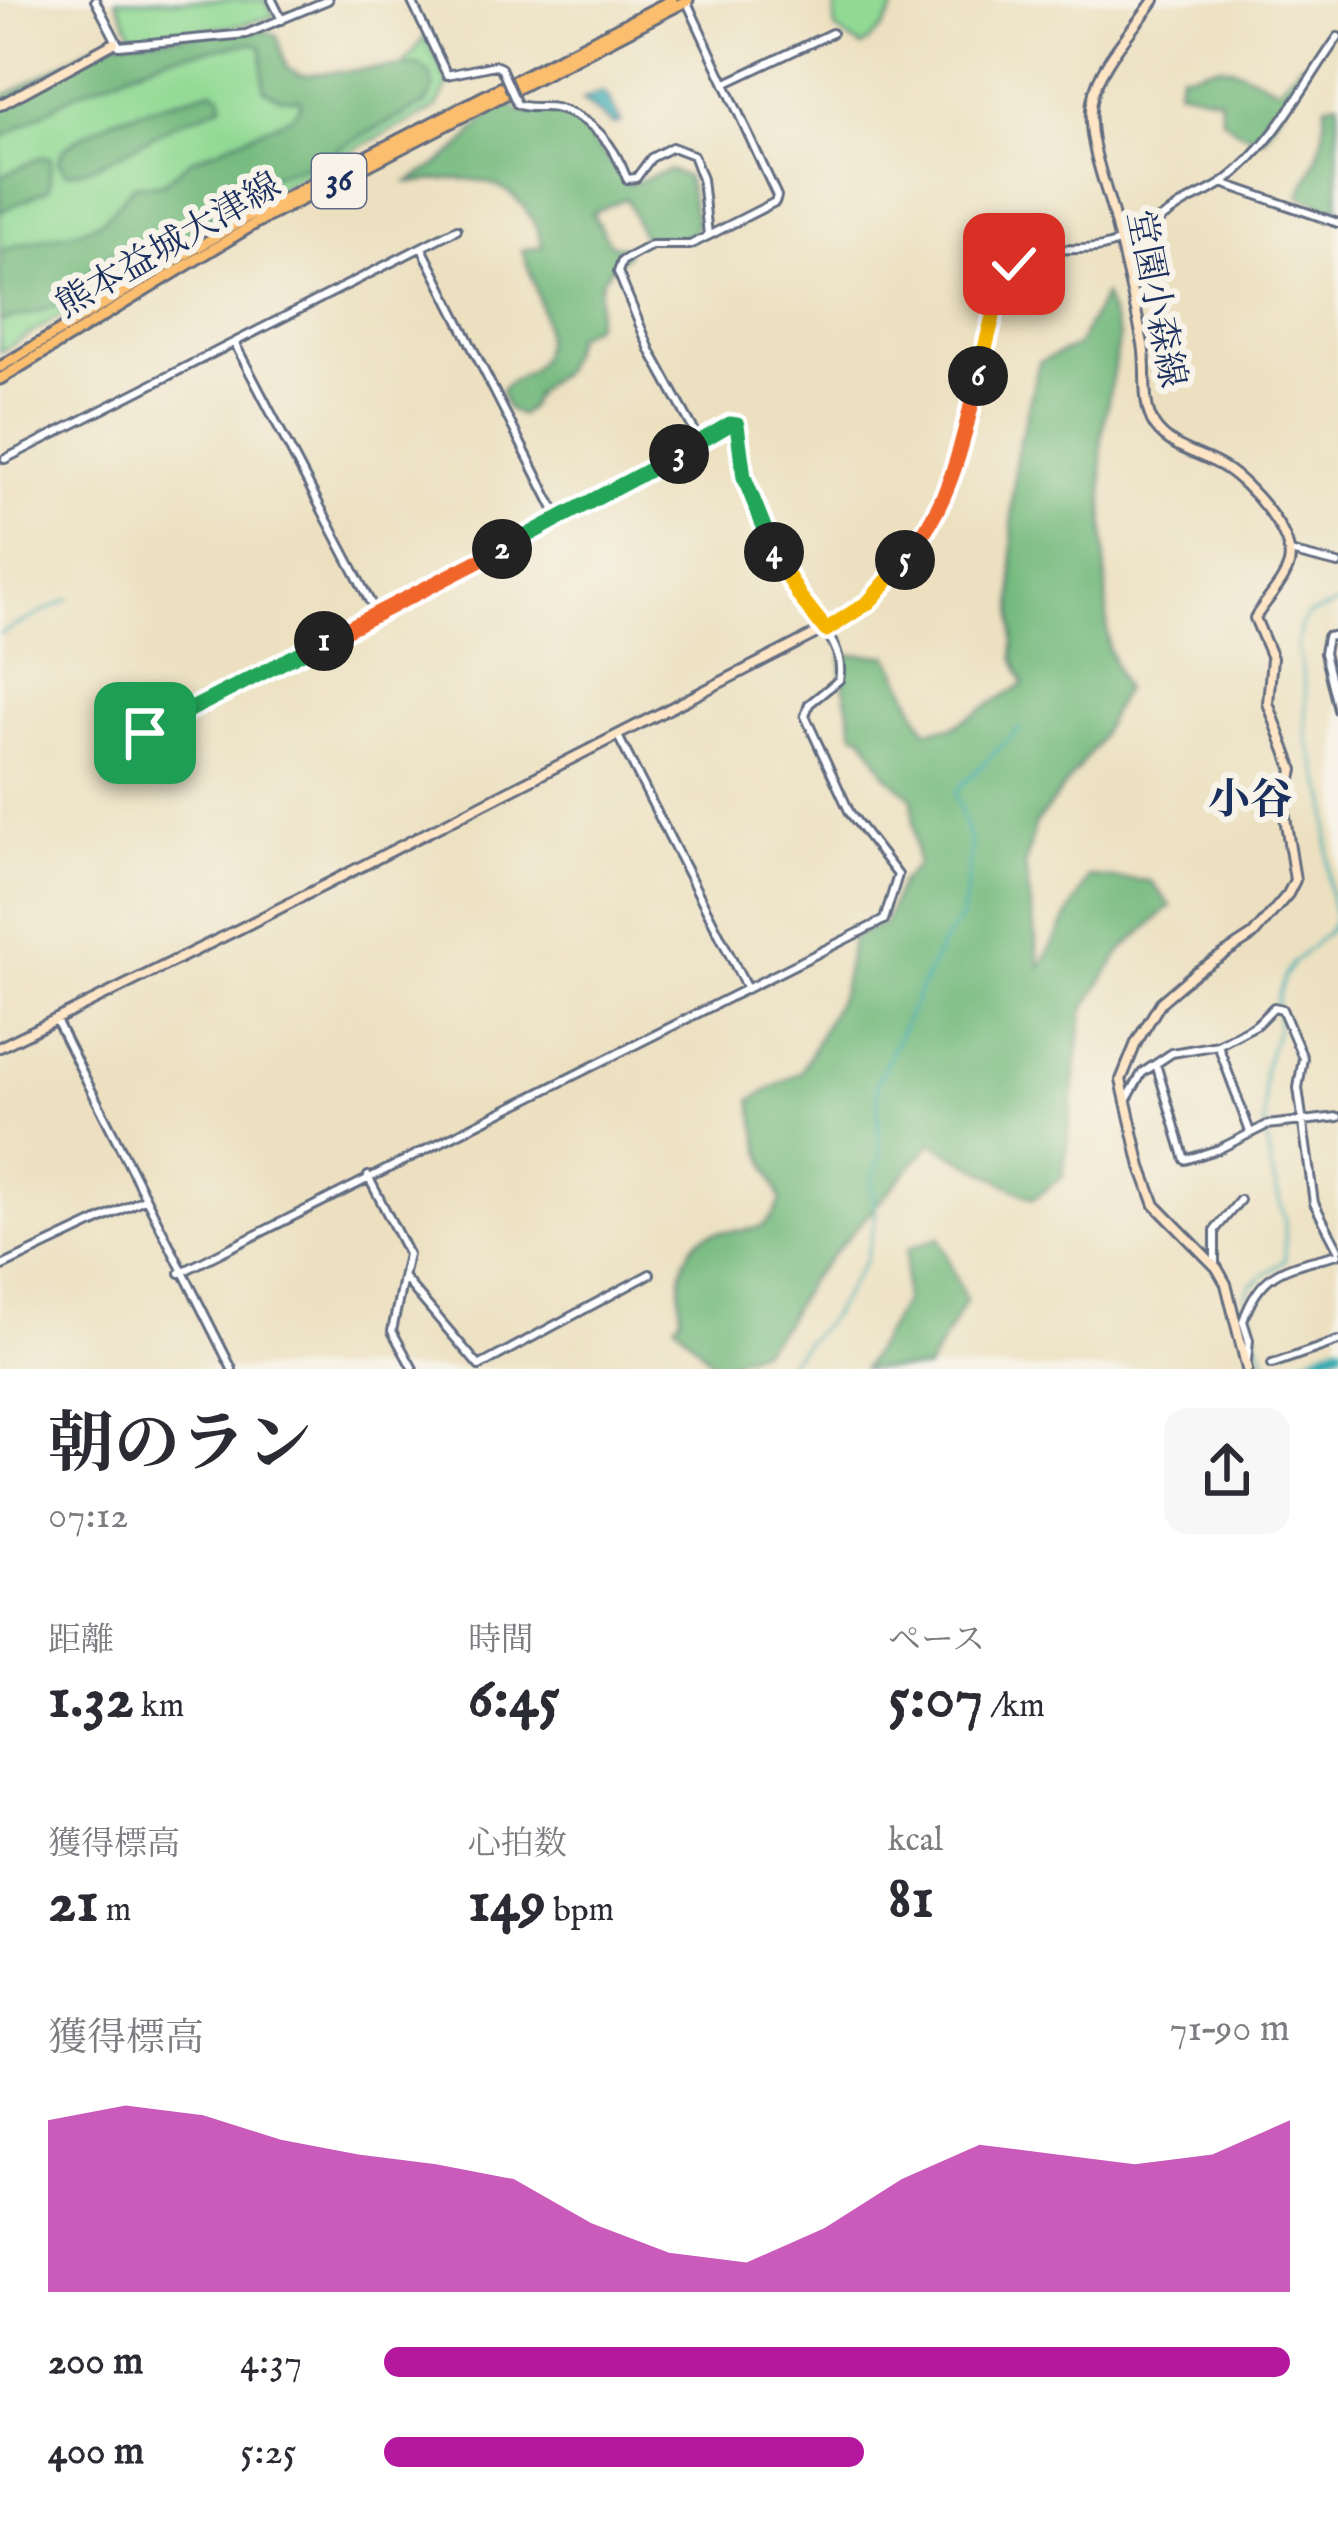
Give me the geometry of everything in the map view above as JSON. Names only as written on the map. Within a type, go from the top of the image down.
[{"type":"main road","name":"熊本益城大津線","points":[[0,367],[246,218],[672,0]]},
{"type":"main road","name":"熊本益城大津線","points":[[0,379],[256,223],[687,0]]},
{"type":"main road","name":"堂園小森線","points":[[1154,0],[1107,67],[1091,104],[1093,137],[1146,361],[1150,415],[1179,447],[1226,468],[1250,489],[1286,536],[1290,551]]},
{"type":"main road","points":[[0,105],[114,43]]},
{"type":"main road","points":[[0,1047],[826,630],[869,602],[940,511],[962,448],[987,334]]},
{"type":"main road","points":[[1246,1367],[1226,1284],[1215,1265],[1155,1205],[1124,1103],[1123,1072],[1161,1002],[1196,972],[1253,935],[1294,880],[1285,817],[1293,770],[1268,703],[1272,658],[1255,618],[1286,572],[1290,551]]},
{"type":"street","points":[[95,0],[119,46],[246,34],[328,0]]},
{"type":"street","points":[[272,0],[282,20]]},
{"type":"street","points":[[411,0],[447,76],[495,65],[501,68],[517,104],[550,107],[582,118],[616,148],[627,179],[637,178],[651,158],[672,147],[693,155],[709,235]]},
{"type":"street","points":[[687,0],[777,196],[775,202],[690,245],[652,245],[622,262],[618,272],[651,352],[700,441]]},
{"type":"street","points":[[726,83],[832,33]]},
{"type":"street","points":[[987,334],[1001,285],[1014,264],[1046,250],[1095,248],[1146,232],[1222,183],[1255,154],[1338,37]]},
{"type":"street","points":[[1222,183],[1338,223]]},
{"type":"street","points":[[5,459],[457,229]]},
{"type":"street","points":[[422,248],[560,521]]},
{"type":"street","points":[[235,344],[377,615]]},
{"type":"street","points":[[145,733],[560,521],[730,424],[740,430],[744,477],[776,556],[826,630],[841,673],[839,680],[809,704],[805,716],[850,813],[898,875],[899,883],[884,920],[180,1273]]},
{"type":"street","points":[[1290,551],[1338,564]]},
{"type":"street","points":[[1338,635],[1328,637],[1324,653],[1338,710]]},
{"type":"street","points":[[618,736],[746,987]]},
{"type":"street","points":[[1124,1103],[1142,1073],[1172,1053],[1218,1045],[1256,1025],[1274,1007],[1282,1009],[1304,1058],[1298,1088],[1314,1203],[1338,1252],[1292,1263],[1258,1288],[1243,1322],[1250,1340],[1246,1367]]},
{"type":"street","points":[[56,1019],[232,1369]]},
{"type":"street","points":[[1218,1045],[1250,1132]]},
{"type":"street","points":[[1156,1064],[1185,1160],[1267,1125],[1338,1117]]},
{"type":"street","points":[[368,1176],[408,1255],[392,1331],[413,1369]]},
{"type":"street","points":[[0,1268],[144,1199]]},
{"type":"street","points":[[1215,1265],[1215,1230],[1240,1201]]},
{"type":"street","points":[[405,1279],[479,1366],[650,1274]]},
{"type":"street","points":[[1272,1364],[1338,1342]]},
{"type":"green space","points":[[116,0],[266,0],[274,16],[241,25],[133,37]]},
{"type":"green space","points":[[841,0],[899,0],[883,28],[862,47],[835,29],[835,10]]},
{"type":"green space","points":[[265,30],[277,36],[287,68],[301,75],[420,65],[430,74],[434,89],[427,102],[305,166],[228,191],[212,218],[186,237],[110,253],[63,301],[0,321],[0,252],[91,226],[106,217],[135,185],[162,184],[190,161],[293,116],[301,104],[299,99],[264,90],[262,47],[252,43],[166,57],[77,93],[0,139],[0,99],[100,42]]},
{"type":"green space","points":[[425,36],[448,85],[436,108],[241,207],[0,352],[0,321],[56,306],[106,254],[136,244],[165,244],[228,191],[305,166],[427,103],[420,65],[403,66]]},
{"type":"green space","points":[[266,37],[272,58],[316,97],[308,123],[0,295],[0,136],[113,60]]},
{"type":"green space","points":[[1301,63],[1307,67],[1263,139],[1238,131],[1222,119],[1219,98],[1178,89],[1180,73],[1219,66],[1278,88]]},
{"type":"green space","points":[[213,90],[221,95],[222,104],[107,161],[66,173],[58,162],[63,150],[114,119]]},
{"type":"green space","points":[[1338,101],[1338,211],[1299,196],[1318,152],[1325,105]]},
{"type":"green space","points":[[511,104],[520,112],[554,112],[582,127],[628,185],[669,170],[687,177],[697,224],[691,238],[643,238],[626,198],[592,213],[610,244],[626,247],[627,255],[602,281],[594,325],[575,336],[562,371],[537,391],[520,415],[507,409],[501,391],[534,367],[543,351],[541,307],[522,250],[543,246],[537,229],[520,202],[497,186],[466,179],[408,182],[446,158],[487,118]]},
{"type":"green space","points":[[41,157],[51,158],[49,189],[0,212],[0,177]]},
{"type":"green space","points":[[1104,295],[1119,337],[1101,441],[1108,647],[1124,689],[1096,745],[1035,825],[1025,866],[1040,968],[1089,877],[1150,881],[1171,906],[1121,951],[1083,1011],[1063,1176],[1033,1199],[932,1143],[808,1282],[785,1323],[762,1349],[717,1367],[675,1323],[681,1317],[681,1278],[688,1252],[706,1235],[764,1225],[775,1211],[781,1200],[761,1151],[751,1100],[801,1072],[842,992],[853,937],[885,923],[900,883],[917,865],[912,797],[887,776],[863,735],[854,733],[842,679],[842,655],[888,655],[926,730],[952,727],[1024,684],[1014,659],[1016,458],[1039,362],[1077,346]]},
{"type":"green space","points":[[939,1238],[966,1301],[927,1369],[863,1369],[904,1302],[907,1249]]},
{"type":"water","points":[[606,94],[621,122],[614,125],[582,100]]},
{"type":"waterway","points":[[0,634],[69,599]]},
{"type":"waterway","points":[[1270,1369],[1246,1295],[1251,1285],[1285,1260],[1285,1220],[1265,1129],[1264,1071],[1278,1026],[1277,1000],[1285,976],[1335,920],[1328,884],[1328,803],[1307,737],[1297,645],[1308,615],[1338,604]]},
{"type":"waterway","points":[[781,1369],[830,1318],[866,1259],[876,1214],[872,1179],[880,1159],[877,1083],[940,947],[961,917],[966,894],[971,843],[955,792],[1020,728]]},
{"type":"waterway","points":[[1293,1369],[1338,1348]]},
{"type":"district","name":"小谷","points":[[1250,801]]},
{"type":"route","points":[[145,733],[560,521],[730,424],[740,430],[744,477],[776,556],[826,630],[869,602],[940,511],[962,448],[1001,285],[1014,264]]}]
